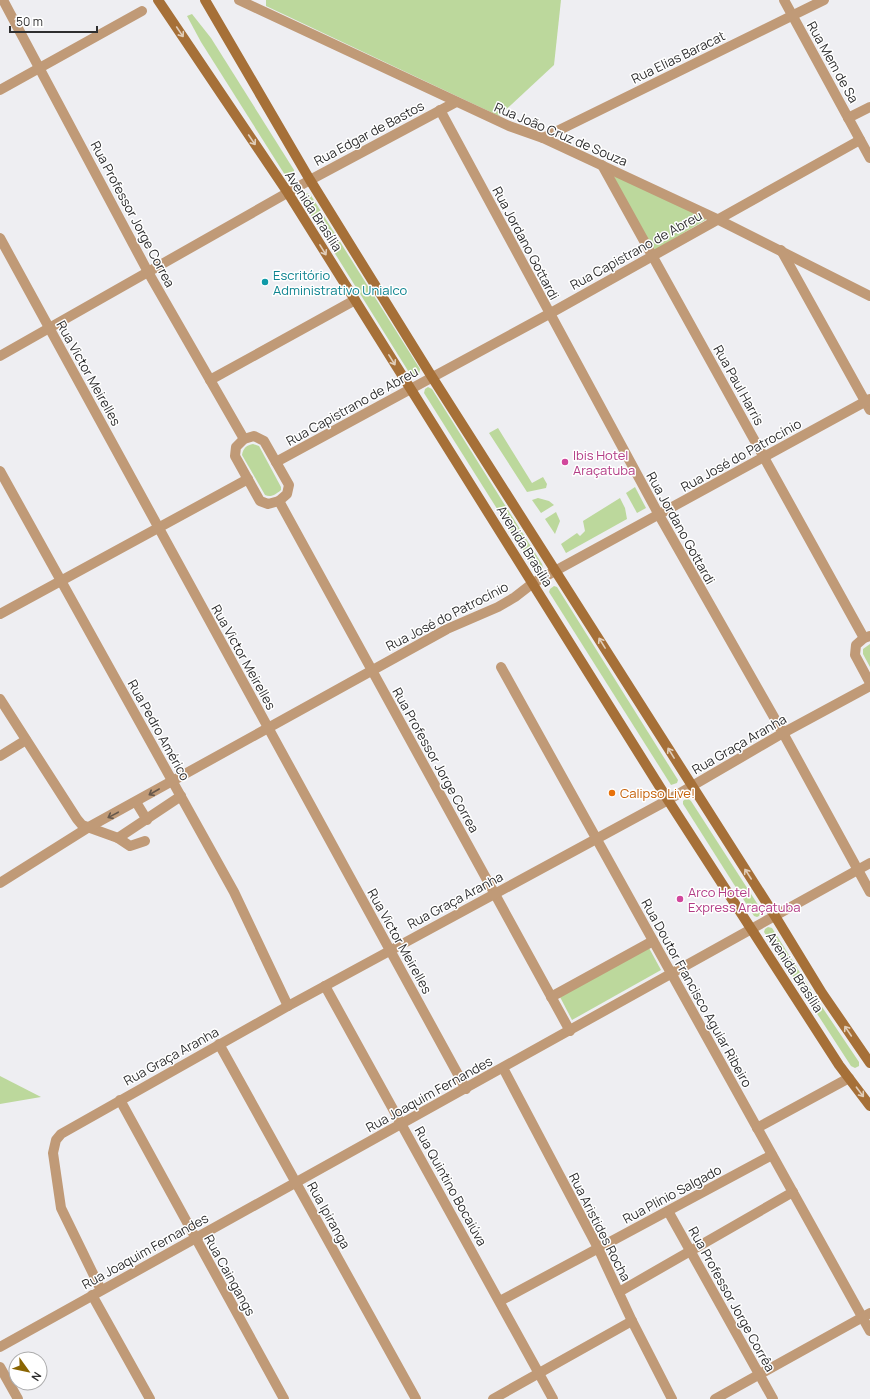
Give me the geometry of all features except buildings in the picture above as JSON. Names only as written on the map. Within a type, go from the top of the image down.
[{"type":"main road","name":"Avenida Brasília","points":[[158,0],[288,193],[668,800],[849,1078],[870,1106]]},
{"type":"main road","name":"Avenida Brasília","points":[[205,0],[310,180],[432,377],[775,916],[822,993],[870,1063]]},
{"type":"street","name":"Rua Professor Jorge Correa","points":[[3,0],[148,272],[244,439]]},
{"type":"street","name":"Rua João Cruz de Souza","points":[[239,0],[456,102],[509,126],[543,138],[718,219],[870,296]]},
{"type":"street","name":"Rua Mem de Sa","points":[[784,0],[870,158]]},
{"type":"street","name":"Rua Elias Baracat","points":[[543,138],[824,0]]},
{"type":"street","points":[[0,90],[142,11]]},
{"type":"street","name":"Rua Edgar de Bastos","points":[[0,356],[310,180],[456,102]]},
{"type":"street","points":[[848,118],[870,107]]},
{"type":"street","name":"Rua Jordano Gottardi","points":[[440,110],[658,515],[783,733],[870,892]]},
{"type":"street","name":"Rua Capistrano de Abreu","points":[[276,462],[549,314],[860,140]]},
{"type":"street","name":"Rua Paul Harris","points":[[602,165],[654,256],[764,458],[867,637],[856,645],[855,655],[870,683]]},
{"type":"street","name":"Rua Victor Meirelles","points":[[0,238],[466,1089]]},
{"type":"street","points":[[781,250],[868,403]]},
{"type":"street","points":[[210,380],[355,300]]},
{"type":"street","name":"Rua José do Patrocínio","points":[[269,729],[459,622],[498,607],[515,598],[533,584],[556,571],[868,403]]},
{"type":"street","points":[[254,436],[264,441],[276,462],[289,485],[287,494],[279,501],[268,504],[260,501],[235,456],[236,448],[244,439],[254,436]]},
{"type":"street","name":"Rua Pedro Américo","points":[[0,471],[234,892],[288,1006]]},
{"type":"street","points":[[0,614],[248,479]]},
{"type":"street","name":"Rua Professor Jorge Correa","points":[[279,501],[570,1031]]},
{"type":"street","name":"Rua Doutor Francisco Aguiar Ribeiro","points":[[501,667],[772,1155],[866,1315],[870,1331]]},
{"type":"street","name":"Rua Graça Aranha","points":[[101,1290],[61,1208],[53,1153],[56,1140],[65,1131],[390,950],[668,800],[783,733],[870,686]]},
{"type":"street","points":[[0,699],[72,815],[82,824],[118,838],[130,846],[145,841]]},
{"type":"street","points":[[0,883],[89,827],[269,729]]},
{"type":"street","points":[[0,756],[26,740]]},
{"type":"street","points":[[118,838],[181,796]]},
{"type":"street","points":[[136,802],[146,820]]},
{"type":"street","name":"Rua Joaquim Fernandes","points":[[0,1347],[672,975],[870,863]]},
{"type":"street","points":[[551,997],[653,941]]},
{"type":"street","name":"Rua Quintino Bocaiúva","points":[[325,986],[553,1399]]},
{"type":"street","name":"Rua Ipiranga","points":[[219,1044],[416,1399]]},
{"type":"street","name":"Rua Aristides Rocha","points":[[503,1068],[598,1248],[632,1321],[672,1399]]},
{"type":"street","points":[[757,1128],[849,1078]]},
{"type":"street","name":"Rua Caingangs","points":[[120,1100],[284,1399]]},
{"type":"street","name":"Rua Plínio Salgado","points":[[500,1301],[772,1155]]},
{"type":"street","points":[[619,1292],[793,1192]]},
{"type":"street","name":"Rua Professor Jorge Corrêa","points":[[668,1211],[773,1399]]},
{"type":"street","points":[[92,1296],[150,1399]]},
{"type":"street","points":[[715,1399],[866,1315]]},
{"type":"street","points":[[493,1399],[632,1321]]},
{"type":"street","points":[[0,1367],[18,1399]]},
{"type":"green space","points":[[266,0],[561,0],[554,65],[499,116],[266,6]]},
{"type":"green space","points":[[192,14],[211,38],[294,170],[294,176],[290,178],[285,175],[201,42],[187,16]]},
{"type":"green space","points":[[606,168],[707,219],[652,252]]},
{"type":"green space","points":[[302,194],[310,194],[420,369],[419,375],[415,376],[410,374],[301,199]]},
{"type":"green space","points":[[428,387],[432,389],[542,564],[543,568],[538,571],[535,569],[424,393],[425,389]]},
{"type":"green space","points":[[498,428],[532,483],[543,477],[547,484],[546,488],[527,492],[489,433]]},
{"type":"green space","points":[[253,444],[259,446],[281,487],[281,490],[273,495],[265,495],[242,455],[243,450],[246,447]]},
{"type":"green space","points":[[635,487],[646,508],[637,513],[626,493]]},
{"type":"green space","points":[[538,498],[549,501],[554,505],[541,513],[532,500]]},
{"type":"green space","points":[[620,498],[625,508],[627,519],[566,553],[561,544],[577,533],[580,536],[585,531],[583,521]]},
{"type":"green space","points":[[556,512],[560,521],[555,534],[545,519]]},
{"type":"green space","points":[[554,586],[557,587],[678,780],[677,783],[671,785],[549,592]]},
{"type":"green space","points":[[870,644],[870,667],[863,654],[863,649]]},
{"type":"green space","points":[[687,798],[691,801],[762,911],[761,915],[757,917],[754,916],[683,804],[683,801]]},
{"type":"green space","points":[[768,927],[772,928],[816,998],[859,1062],[859,1066],[855,1068],[851,1066],[764,932]]},
{"type":"green space","points":[[649,948],[661,970],[572,1020],[560,997]]},
{"type":"green space","points":[[0,1076],[41,1097],[0,1104]]},
{"type":"place","name":"Escritório Administrativo Unialco","points":[[265,282]]},
{"type":"place","name":"Ibis Hotel Araçatuba","points":[[565,462]]},
{"type":"place","name":"Calipso Live!","points":[[612,793]]},
{"type":"place","name":"Arco Hotel Express Araçatuba","points":[[680,899]]}]
